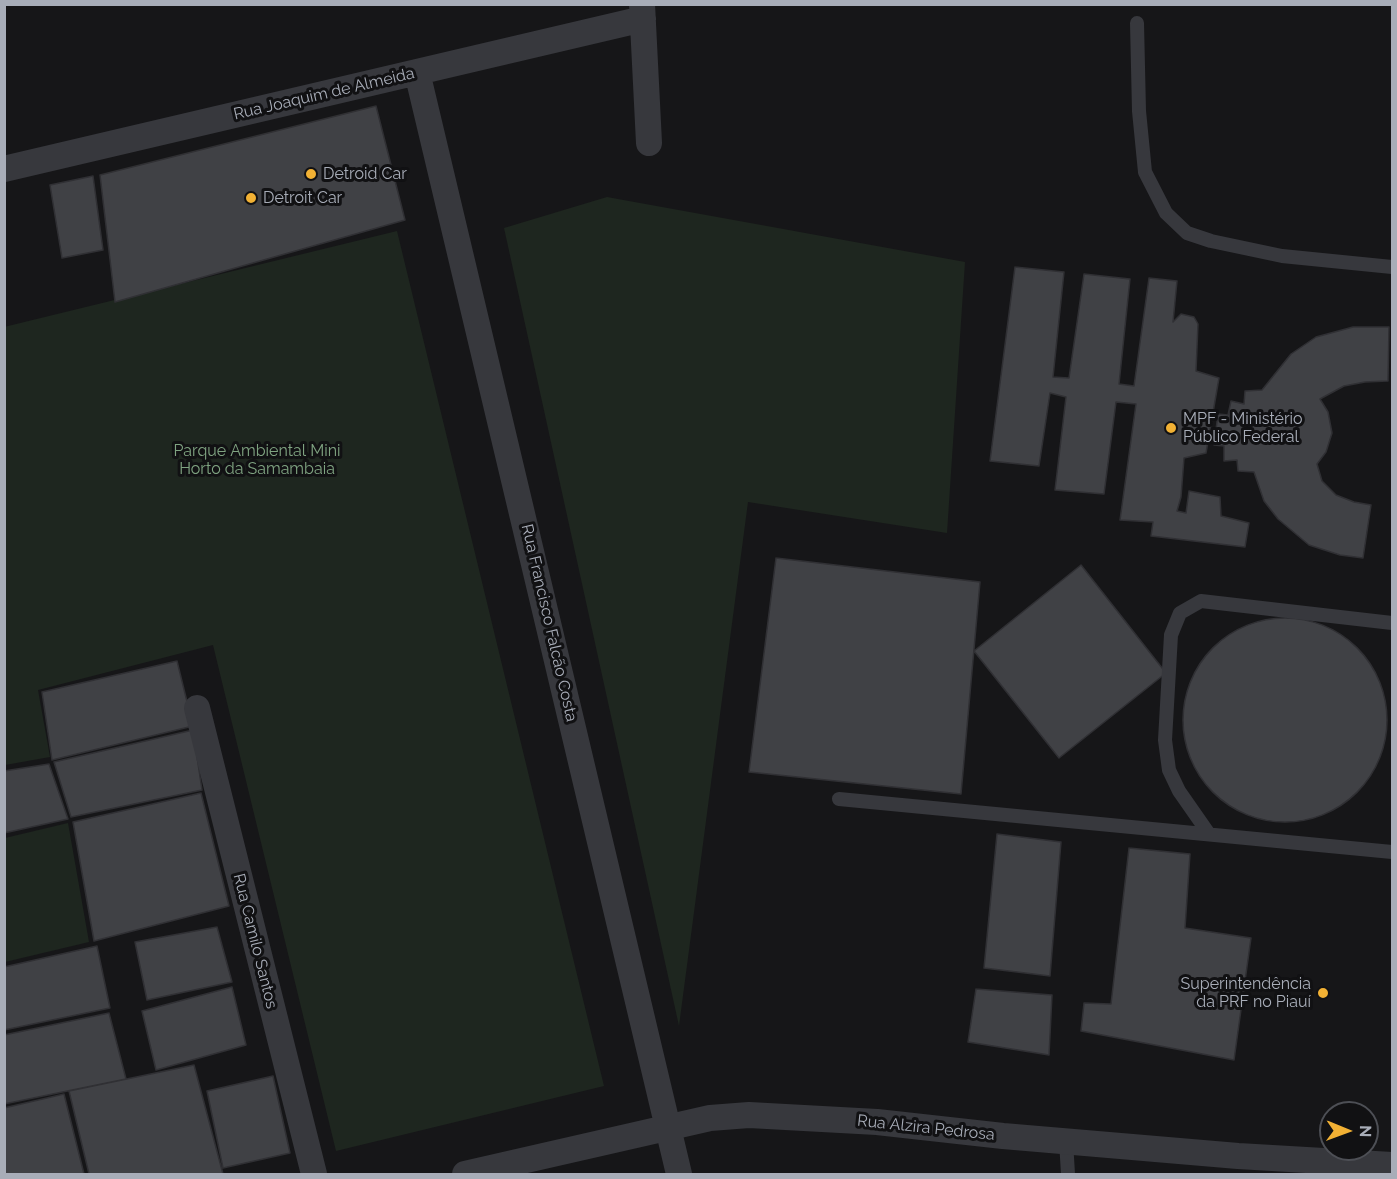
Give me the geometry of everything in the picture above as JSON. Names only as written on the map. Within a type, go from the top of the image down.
[{"type":"street","name":"Rua Joaquim de Almeida","points":[[4,169],[417,72],[642,12]]},
{"type":"street","points":[[642,12],[649,143]]},
{"type":"street","name":"Rua Francisco Falcão Costa","points":[[417,72],[679,1174]]},
{"type":"street","name":"Rua Camilo Santos","points":[[197,708],[314,1174]]},
{"type":"street","name":"Rua Alzira Pedrosa","points":[[465,1174],[669,1126],[710,1118],[749,1115],[877,1122],[1238,1156],[1392,1165]]},
{"type":"lane","points":[[1137,23],[1139,111],[1145,172],[1166,213],[1187,232],[1211,242],[1282,256],[1392,267]]},
{"type":"lane","points":[[1209,834],[1179,791],[1169,770],[1165,740],[1171,634],[1180,613],[1201,601],[1392,623]]},
{"type":"lane","points":[[839,799],[1392,852]]},
{"type":"lane","points":[[1066,1141],[1068,1174]]},
{"type":"green space","points":[[607,197],[965,262],[947,533],[748,502],[679,1026],[504,228]]},
{"type":"green space","name":"Parque Ambiental Mini Horto da Samambaia","points":[[397,231],[604,1086],[336,1151],[213,645],[38,690],[50,757],[5,765],[4,327]]},
{"type":"green space","points":[[68,823],[89,942],[5,962],[5,838]]},
{"type":"building","name":"Detroit Car","points":[[376,106],[405,220],[115,302],[100,175]]},
{"type":"building","points":[[93,176],[103,250],[62,258],[50,185]]},
{"type":"building","name":"MPF - Ministério Público Federal","points":[[1015,267],[1064,272],[1053,377],[1069,378],[1084,274],[1130,279],[1119,384],[1134,386],[1149,278],[1177,281],[1173,322],[1181,314],[1194,317],[1198,324],[1196,371],[1219,378],[1206,453],[1184,458],[1181,497],[1177,511],[1186,513],[1189,491],[1220,497],[1221,516],[1249,523],[1245,547],[1151,536],[1153,522],[1120,520],[1136,404],[1116,402],[1104,494],[1055,490],[1066,397],[1050,393],[1039,466],[990,461]]},
{"type":"building","name":"MPF - Ministério Público Federal","points":[[1353,327],[1389,327],[1388,381],[1344,386],[1320,399],[1328,412],[1332,433],[1326,452],[1317,464],[1322,481],[1336,495],[1371,505],[1363,558],[1340,555],[1309,545],[1278,519],[1264,501],[1254,472],[1238,471],[1237,460],[1224,461],[1224,446],[1214,445],[1218,414],[1228,415],[1231,401],[1244,404],[1245,391],[1262,390],[1291,354],[1316,337]]},
{"type":"building","points":[[776,558],[980,582],[961,794],[749,772]]},
{"type":"building","points":[[1081,565],[1166,673],[1059,758],[974,651]]},
{"type":"building","points":[[1285,618],[1315,622],[1333,630],[1350,641],[1364,655],[1383,690],[1387,720],[1383,750],[1375,768],[1364,785],[1350,799],[1315,818],[1285,822],[1255,818],[1237,810],[1220,799],[1206,785],[1187,750],[1183,720],[1187,690],[1195,672],[1206,655],[1220,641],[1255,622]]},
{"type":"building","points":[[177,661],[193,726],[52,760],[42,692]]},
{"type":"building","points":[[193,730],[202,790],[71,817],[54,762]]},
{"type":"building","points":[[49,764],[68,819],[4,833],[4,771]]},
{"type":"building","points":[[201,793],[229,906],[94,941],[73,822]]},
{"type":"building","points":[[997,834],[1061,842],[1050,976],[984,968]]},
{"type":"building","points":[[1129,848],[1190,854],[1185,928],[1251,938],[1234,1060],[1081,1031],[1084,1003],[1111,1004]]},
{"type":"building","points":[[217,927],[232,982],[147,1000],[135,942]]},
{"type":"building","points":[[97,946],[110,1008],[4,1030],[4,967]]},
{"type":"building","points":[[232,987],[246,1045],[156,1070],[142,1011]]},
{"type":"building","points":[[976,989],[1052,995],[1049,1055],[968,1042]]},
{"type":"building","points":[[109,1013],[126,1079],[4,1104],[4,1035]]},
{"type":"building","points":[[194,1065],[223,1174],[89,1174],[69,1091]]},
{"type":"building","points":[[273,1076],[290,1153],[223,1168],[207,1091]]},
{"type":"building","points":[[64,1094],[84,1174],[5,1174],[4,1108]]},
{"type":"place","name":"Detroid Car","points":[[311,174]]},
{"type":"place","name":"Detroit Car","points":[[251,198]]},
{"type":"place","name":"MPF - Ministério Público Federal","points":[[1171,428]]},
{"type":"place","name":"Superintendência da PRF no Piauí","points":[[1323,993]]}]
